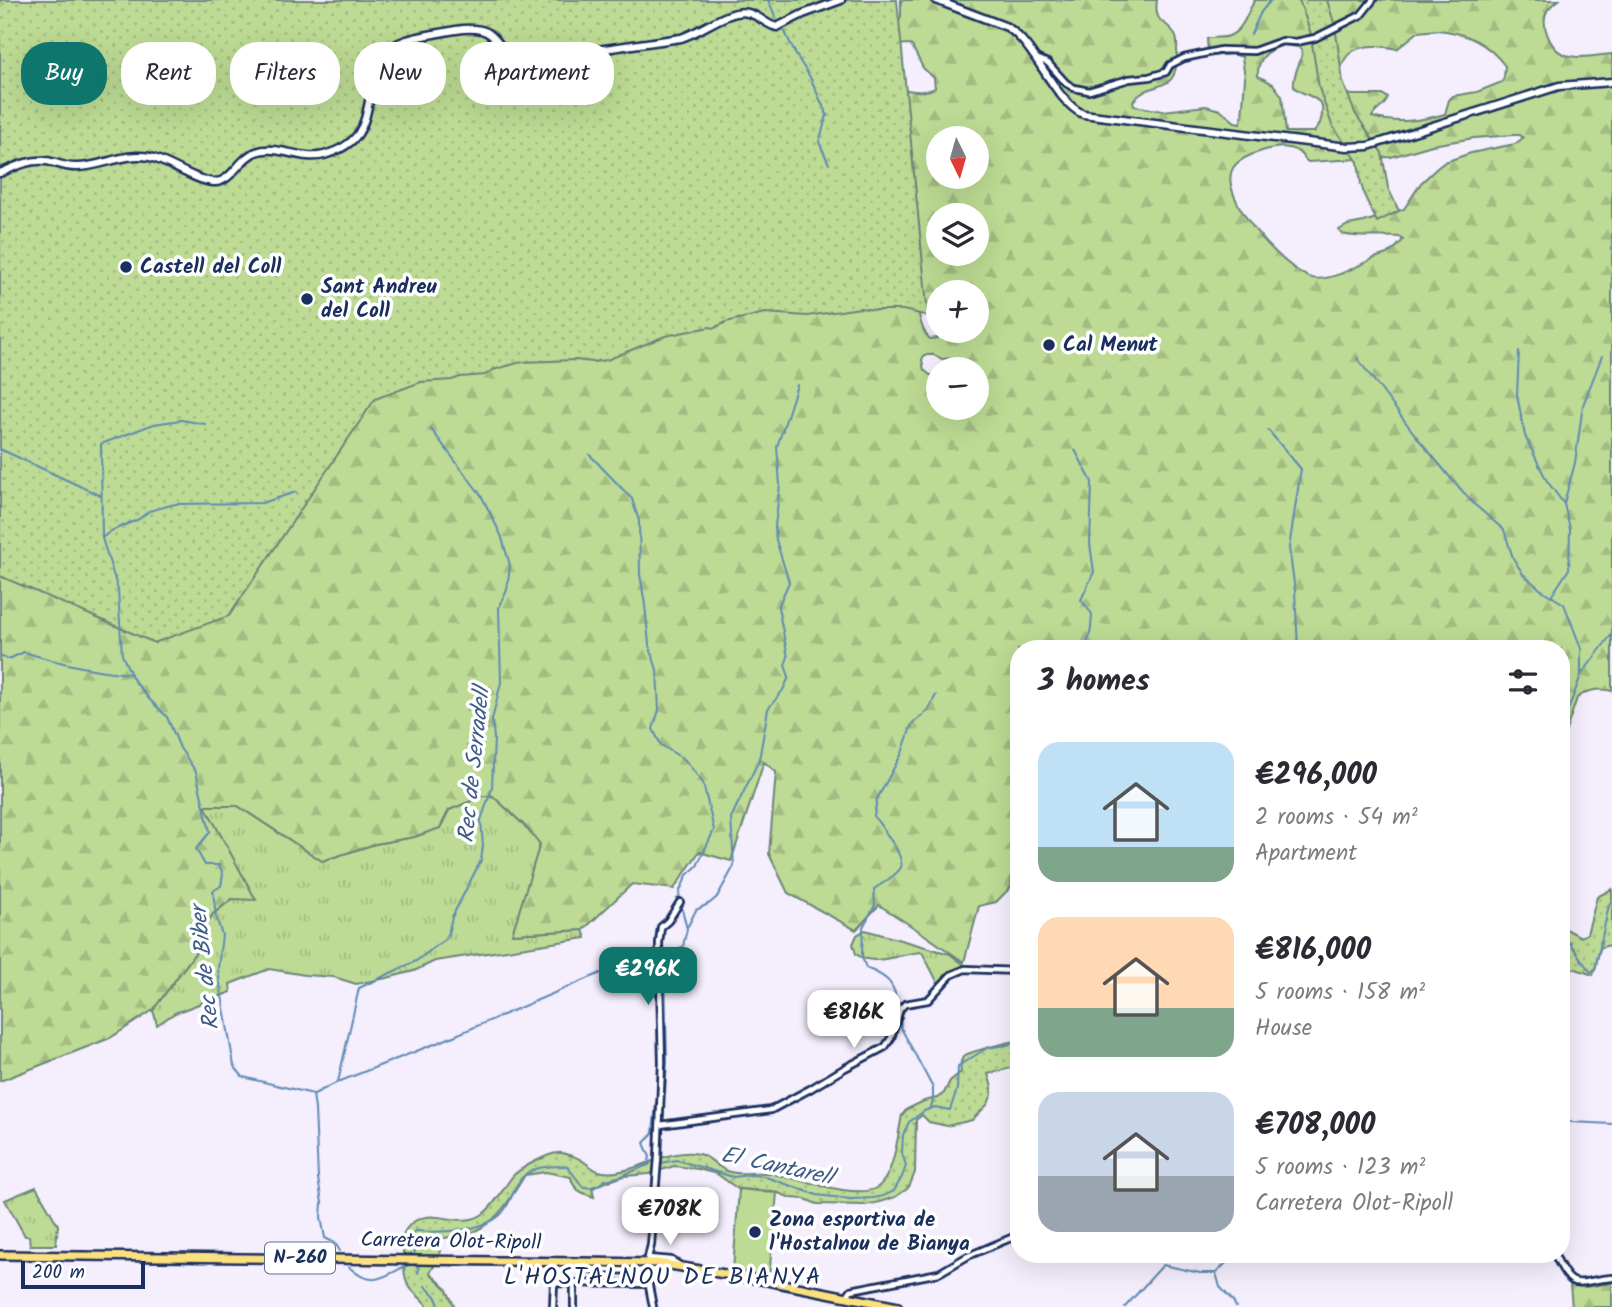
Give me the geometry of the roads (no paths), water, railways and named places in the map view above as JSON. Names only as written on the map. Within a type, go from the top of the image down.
[{"type":"main road","points":[[0,173],[34,161],[77,167],[141,156],[218,182],[228,177],[242,160],[255,152],[271,150],[319,156],[352,142],[363,126],[373,82],[386,52],[397,44],[416,38],[464,29],[482,30],[489,33],[510,57],[521,61],[689,36],[740,12],[751,14],[777,27],[841,0]]},
{"type":"main road","points":[[936,0],[1007,27],[1023,41],[1072,107],[1083,114],[1348,147],[1368,146],[1559,86],[1612,82]]},
{"type":"main road","name":"Carretera Olot-Ripoll","points":[[0,1255],[424,1259],[677,1265],[898,1307]]},
{"type":"street","points":[[1035,58],[1048,63],[1074,88],[1089,91],[1166,72],[1170,65],[1184,58],[1221,50],[1254,51],[1282,41],[1296,42],[1315,38],[1361,15],[1373,0]]},
{"type":"street","points":[[653,1307],[648,1264],[660,1125],[659,1089],[662,1062],[659,943],[661,927],[680,902]]},
{"type":"street","points":[[660,1125],[771,1110],[885,1047],[891,1038],[900,1009],[905,1004],[928,1000],[951,975],[965,970],[1010,971]]},
{"type":"street","points":[[847,1297],[851,1290],[939,1273],[968,1256],[1010,1238]]},
{"type":"street","points":[[1559,1263],[1566,1276],[1573,1281],[1589,1282],[1612,1278]]},
{"type":"street","points":[[553,1307],[554,1283],[649,1281]]},
{"type":"street","points":[[574,1283],[574,1307]]},
{"type":"waterway","points":[[768,0],[777,20]]},
{"type":"waterway","points":[[1251,34],[1261,12],[1271,0]]},
{"type":"waterway","points":[[784,30],[827,115],[819,142],[829,164]]},
{"type":"waterway","points":[[1519,351],[1517,395],[1525,436],[1547,481],[1564,504],[1570,529],[1569,569],[1552,595]]},
{"type":"waterway","points":[[1564,503],[1575,463],[1583,405],[1602,356]]},
{"type":"waterway","points":[[1357,358],[1449,476],[1474,504],[1504,530],[1513,558],[1523,574],[1564,604],[1581,648],[1581,675],[1570,705]]},
{"type":"waterway","points":[[688,926],[696,910],[717,897],[734,866],[731,818],[759,760],[768,709],[783,690],[789,677],[785,665],[788,657],[778,607],[789,582],[776,540],[780,485],[777,447],[797,385]]},
{"type":"waterway","points":[[102,538],[101,444],[154,424],[181,420],[205,424]]},
{"type":"waterway","name":"Rec de Serradell","points":[[314,1094],[338,1082],[359,988],[416,961],[447,938],[452,917],[481,860],[481,820],[492,788],[492,720],[501,682],[499,608],[507,590],[510,565],[501,535],[481,495],[431,429]]},
{"type":"waterway","points":[[1268,430],[1301,469],[1289,548],[1298,640]]},
{"type":"waterway","points":[[0,449],[101,496]]},
{"type":"waterway","points":[[1075,450],[1092,482],[1090,544],[1094,572],[1081,600],[1092,614],[1088,640]]},
{"type":"waterway","points":[[589,454],[632,499],[639,521],[640,574],[649,644],[657,670],[659,710],[653,729],[661,745],[685,760],[703,783],[714,830],[697,866],[687,875],[679,893],[680,899]]},
{"type":"waterway","name":"Rec de Biber","points":[[296,492],[262,503],[175,504],[149,511],[102,538],[118,590],[122,655],[133,679],[167,717],[180,748],[196,772],[210,832],[196,849],[205,865],[219,865],[223,874],[221,886],[213,891],[216,917],[222,935],[218,969],[234,1066],[243,1077],[313,1094],[321,1217],[325,1238],[335,1243],[340,1251]]},
{"type":"waterway","points":[[1581,675],[1612,634]]},
{"type":"waterway","points":[[0,656],[9,659],[24,652],[76,666],[131,674]]},
{"type":"waterway","points":[[898,1006],[889,981],[866,968],[862,957],[863,927],[875,905],[874,889],[901,867],[896,849],[874,816],[877,799],[902,753],[912,724],[928,711],[936,695]]},
{"type":"waterway","points":[[1570,944],[1591,972],[1595,969],[1609,905],[1612,902]]},
{"type":"waterway","points":[[665,1094],[665,971],[670,954],[683,946],[687,929],[681,905]]},
{"type":"waterway","points":[[338,1082],[601,973]]},
{"type":"waterway","points":[[900,1019],[901,1028],[933,1088],[931,1107]]},
{"type":"waterway","name":"El Cantarell","points":[[660,1163],[677,1160],[733,1177],[763,1176],[817,1195],[850,1199],[883,1196],[894,1191],[906,1166],[902,1153],[903,1135],[909,1122],[935,1107],[950,1110],[957,1089],[958,1066],[987,1048],[1010,1044]]},
{"type":"waterway","points":[[648,1165],[650,1157],[644,1143],[653,1133],[656,1102]]},
{"type":"waterway","points":[[1570,1122],[1612,1124]]},
{"type":"waterway","name":"El Cantarell","points":[[414,1254],[416,1248],[410,1235],[415,1231],[462,1230],[495,1219],[505,1209],[518,1183],[534,1170],[567,1166],[583,1187],[594,1188],[605,1180],[650,1164]]},
{"type":"waterway","points":[[1125,1307],[1163,1265],[1200,1273],[1216,1273],[1226,1263]]},
{"type":"waterway","name":"Rec de Serradell","points":[[349,1267],[366,1278],[374,1279],[412,1264],[419,1268],[418,1273]]},
{"type":"waterway","points":[[1216,1273],[1220,1287],[1236,1307]]},
{"type":"waterway","name":"Rec de Serradell","points":[[425,1286],[435,1296],[440,1307]]},
{"type":"place","name":"Castell del Coll","points":[[126,267]]},
{"type":"place","name":"Sant Andreu del Coll","points":[[307,299]]},
{"type":"place","name":"Cal Menut","points":[[1049,345]]},
{"type":"place","name":"Zona esportiva de l'Hostalnou de Bianya","points":[[755,1232]]},
{"type":"district","name":"L'HOSTALNOU DE BIANYA","points":[[663,1277]]}]
